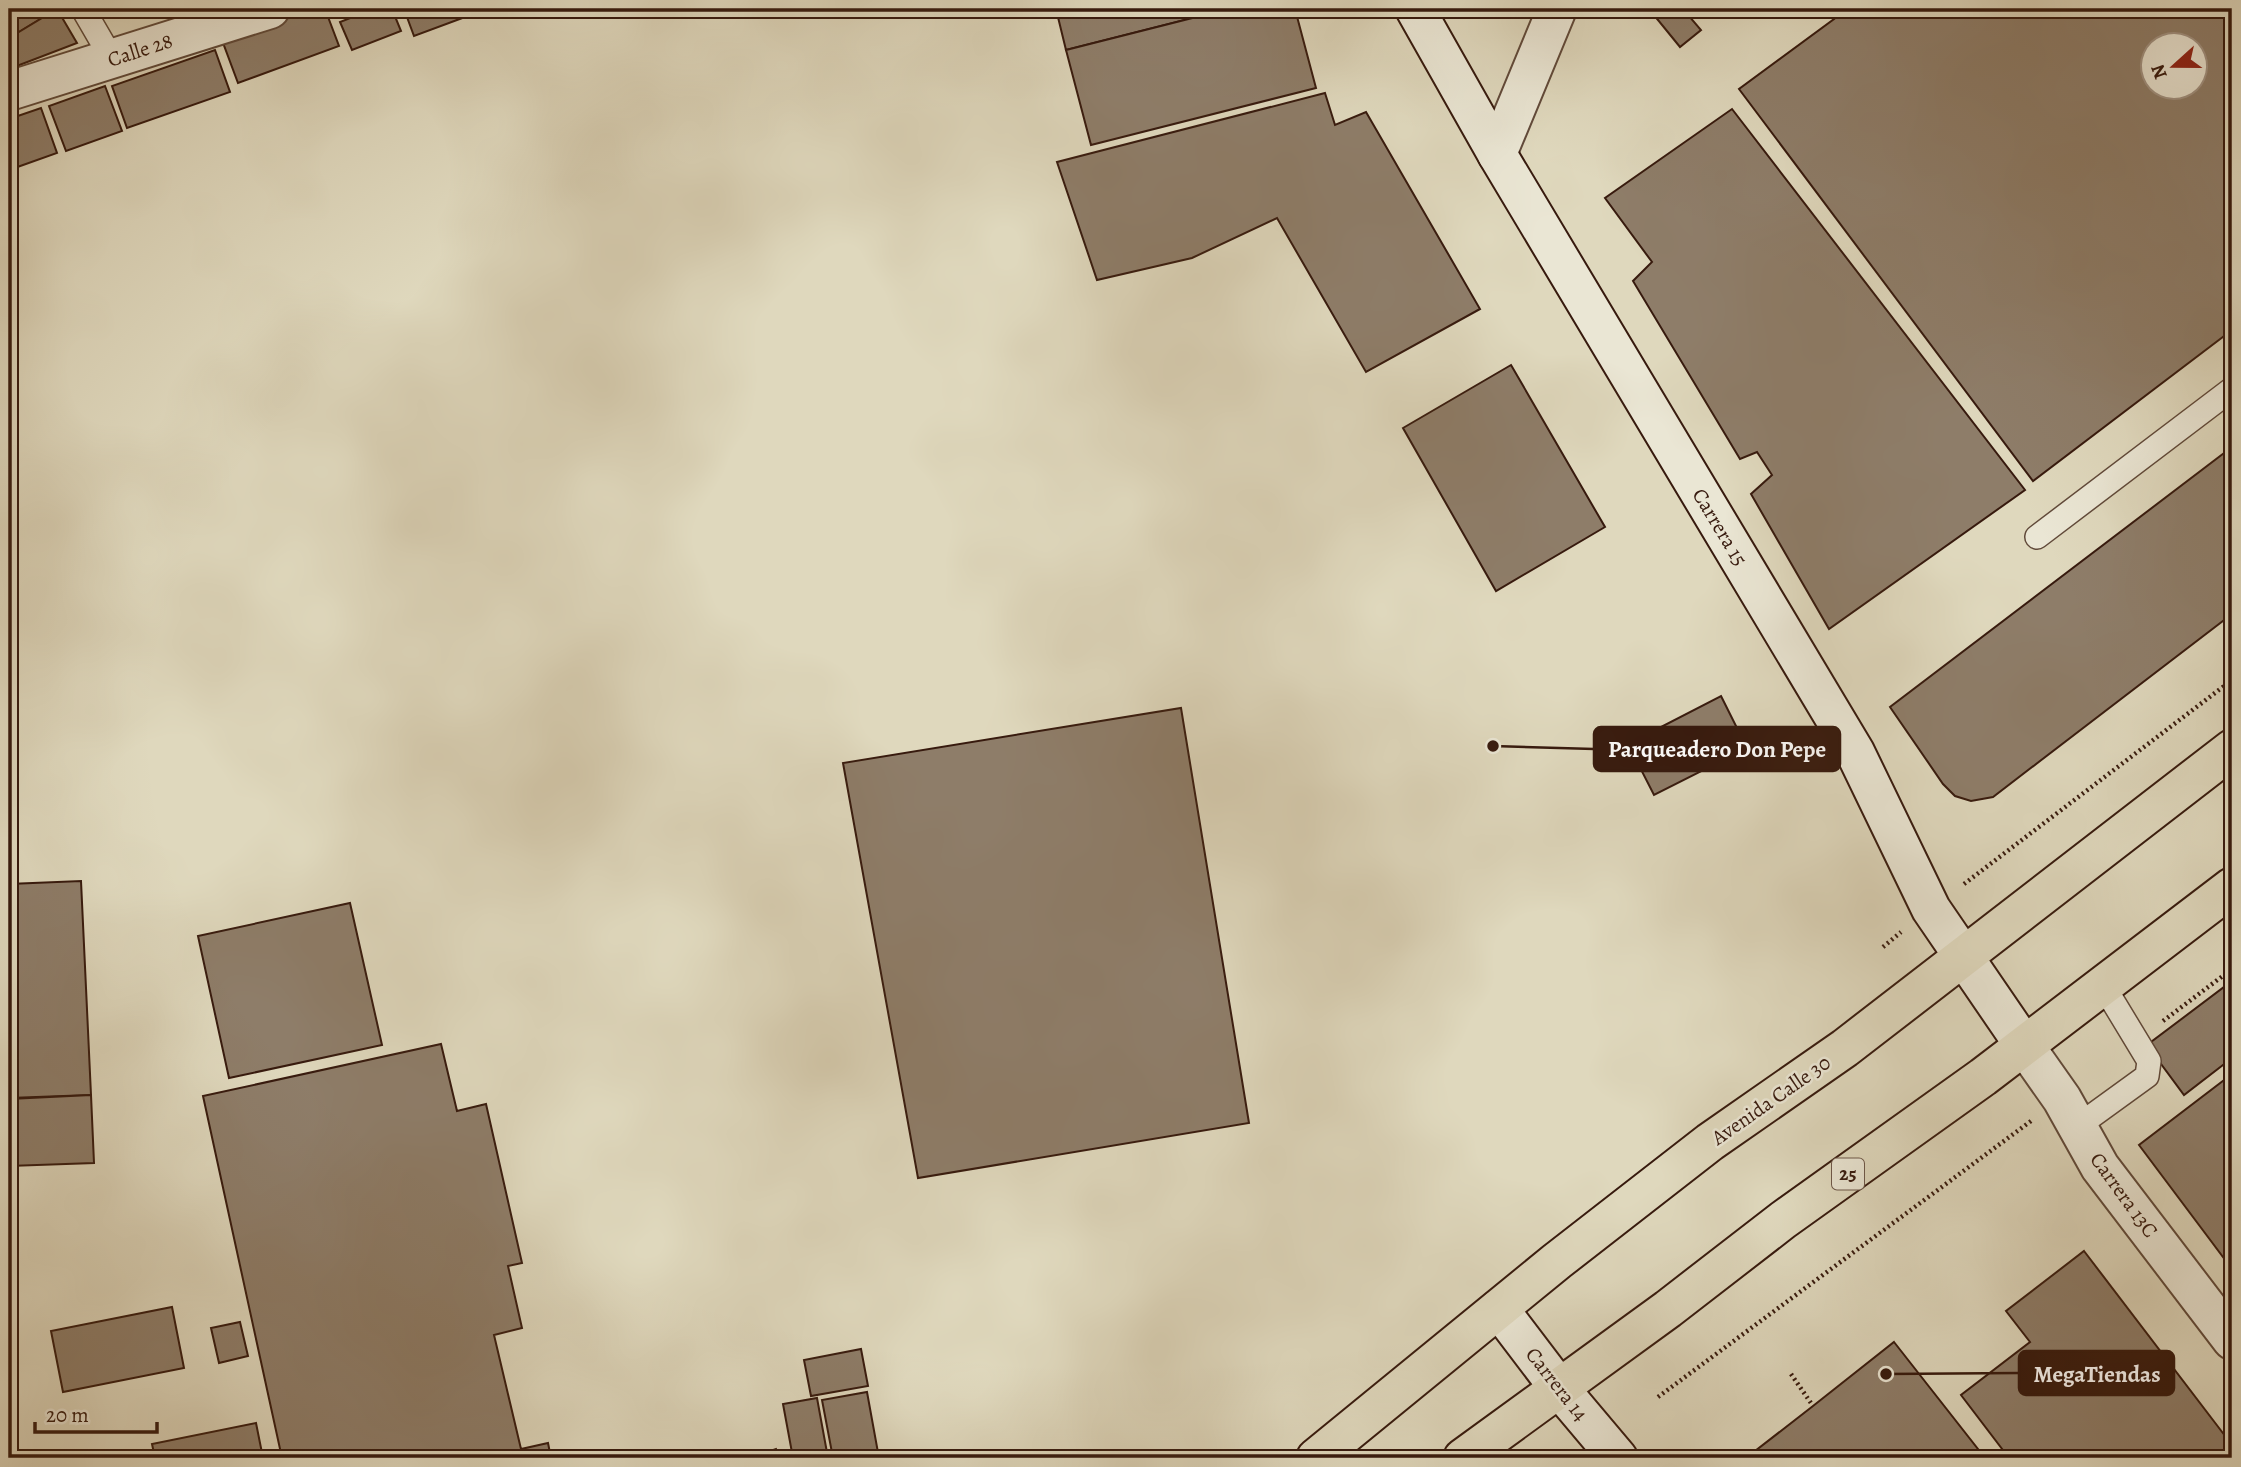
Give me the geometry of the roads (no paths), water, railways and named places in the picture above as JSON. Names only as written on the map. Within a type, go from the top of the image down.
[{"type":"highway","name":"Avenida Calle 30","points":[[1316,1458],[1557,1261],[1699,1150],[1845,1048],[2232,749]]},
{"type":"highway","name":"25","points":[[1463,1458],[2024,1045],[2232,887]]},
{"type":"street","name":"Calle 28","points":[[9,91],[270,9]]},
{"type":"street","name":"Carrera 15","points":[[1415,9],[1497,154],[1855,752],[1931,909],[2024,1045]]},
{"type":"street","points":[[1497,154],[1557,9]]},
{"type":"street","name":"Carrera 13C","points":[[2024,1045],[2078,1126],[2100,1167],[2232,1340]]},
{"type":"street","name":"Carrera 14","points":[[1499,1309],[1559,1388],[1618,1458]]},
{"type":"lane","points":[[83,9],[111,59]]},
{"type":"lane","points":[[2037,537],[2232,389]]},
{"type":"lane","points":[[2078,1126],[2147,1076],[2149,1061],[2103,985]]},
{"type":"place","name":"Parqueadero Don Pepe","points":[[1493,746]]},
{"type":"place","name":"MegaTiendas","points":[[1886,1374]]}]
